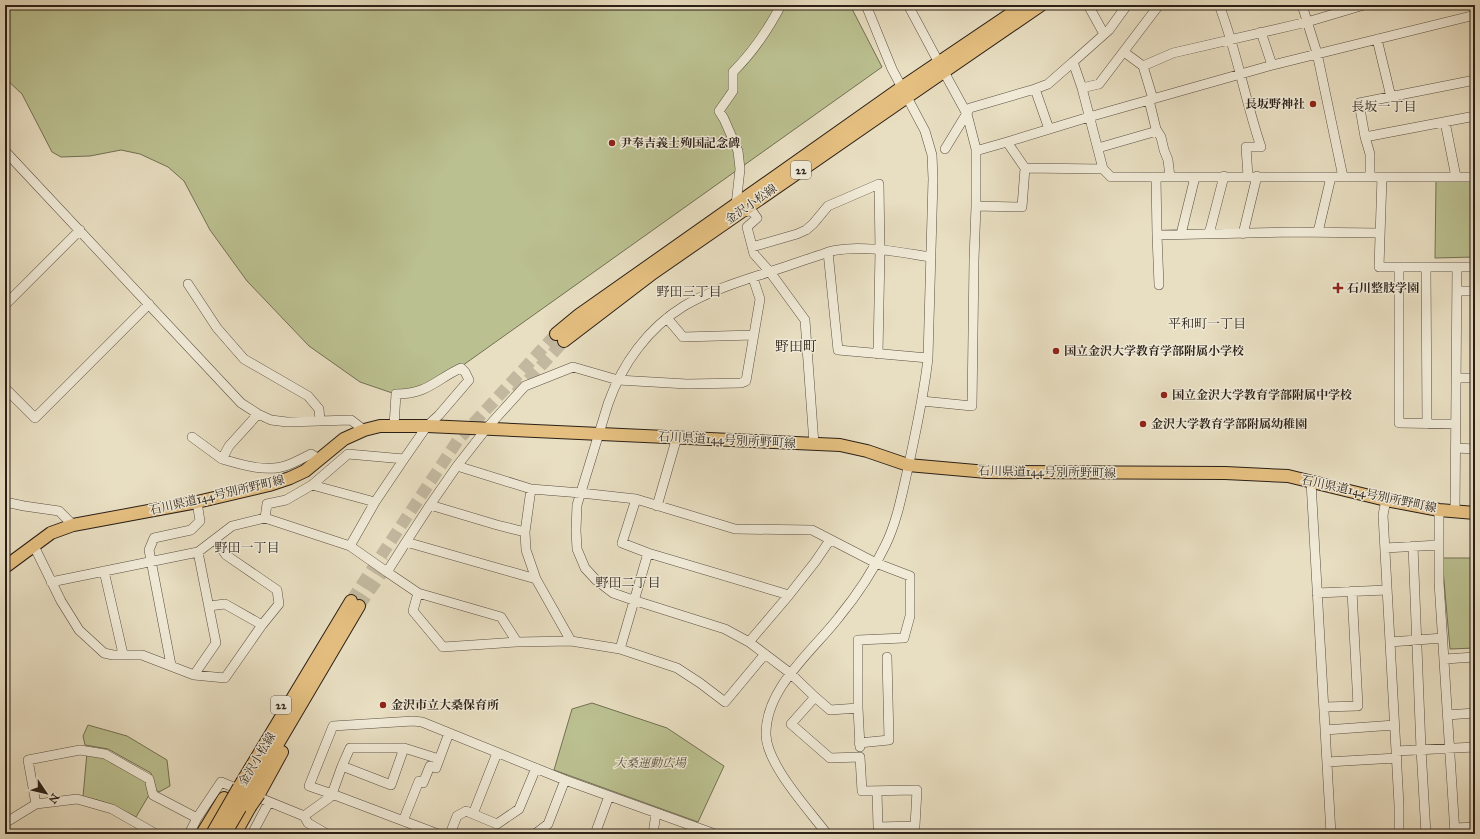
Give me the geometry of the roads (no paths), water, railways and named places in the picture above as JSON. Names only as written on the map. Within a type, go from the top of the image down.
[{"type":"main road","name":"金沢小松線","points":[[941,68],[1024,5]]},
{"type":"main road","name":"金沢小松線","points":[[560,337],[579,315],[738,208],[904,92],[1041,5]]},
{"type":"main road","name":"石川県道144号別所野町線","points":[[5,567],[51,534],[73,525],[197,502],[269,485],[290,478],[305,470],[344,439],[364,430],[380,426],[427,426],[840,445],[867,451],[908,464],[987,472],[1225,473],[1288,476],[1386,500],[1439,510],[1475,512]]},
{"type":"main road","name":"金沢小松線","points":[[212,834],[245,789],[337,644],[355,604],[334,629],[245,789],[224,834]]},
{"type":"main road","name":"22","points":[[202,834],[224,798],[245,789],[250,808],[234,834]]},
{"type":"street","points":[[781,5],[772,24],[751,54],[733,72],[733,90],[719,112],[724,119],[738,151],[740,169],[738,208],[752,211],[757,218],[747,227],[754,254],[770,272],[805,320],[814,444]]},
{"type":"street","points":[[827,834],[777,768],[768,746],[767,723],[774,699],[790,673],[851,602],[886,545],[897,513],[922,401],[928,358],[933,178],[932,155],[925,131],[892,69],[866,5]]},
{"type":"street","points":[[908,5],[967,114],[976,148],[972,406],[922,401]]},
{"type":"street","points":[[1088,5],[1104,34]]},
{"type":"street","points":[[945,149],[970,108],[1048,84],[1109,30],[1127,5]]},
{"type":"street","points":[[1082,88],[1099,84],[1159,5]]},
{"type":"street","points":[[1219,5],[1231,39],[1241,74],[1250,115],[1261,147],[1246,147],[1253,176],[1244,234]]},
{"type":"street","points":[[1302,5],[1317,53],[1343,177]]},
{"type":"street","points":[[1143,66],[1173,53],[1307,22],[1364,5]]},
{"type":"street","points":[[976,148],[979,150],[1151,99],[1317,53],[1475,15]]},
{"type":"street","points":[[1261,32],[1272,65]]},
{"type":"street","points":[[1377,39],[1391,97]]},
{"type":"street","points":[[1124,52],[1143,66],[1158,131],[1168,160],[1170,177]]},
{"type":"street","points":[[1073,62],[1082,88],[1103,169],[1111,177],[1475,177]]},
{"type":"street","points":[[1370,177],[1370,154],[1365,137],[1359,103],[1475,80]]},
{"type":"street","points":[[1035,89],[1049,129]]},
{"type":"street","points":[[1365,137],[1475,116]]},
{"type":"street","points":[[1445,122],[1456,177]]},
{"type":"street","points":[[1098,148],[1158,131]]},
{"type":"street","points":[[976,206],[1022,207],[1025,168],[1007,142]]},
{"type":"street","points":[[6,153],[241,402],[258,414],[271,420],[287,422],[351,420],[364,430]]},
{"type":"street","points":[[1025,168],[1103,169]]},
{"type":"street","points":[[1209,234],[1224,176]]},
{"type":"street","points":[[1156,177],[1156,234],[1159,285]]},
{"type":"street","points":[[1180,234],[1195,177]]},
{"type":"street","points":[[1318,232],[1331,177]]},
{"type":"street","points":[[1382,177],[1380,267],[1475,267]]},
{"type":"street","points":[[752,247],[798,234],[806,230],[828,206],[879,184],[880,251],[878,354]]},
{"type":"street","points":[[5,305],[80,230]]},
{"type":"street","points":[[1156,234],[1318,232],[1380,233]]},
{"type":"street","points":[[858,708],[830,710],[790,673],[749,642],[725,629],[613,593],[596,580],[585,568],[577,549],[577,505],[613,389],[633,354],[643,340],[667,318],[684,306],[702,297],[752,278],[837,250],[857,248],[931,256]]},
{"type":"street","points":[[828,252],[838,350],[928,358]]},
{"type":"street","points":[[1399,267],[1399,423],[1456,424]]},
{"type":"street","points":[[1426,267],[1427,424]]},
{"type":"street","points":[[1455,512],[1457,267]]},
{"type":"street","points":[[387,572],[457,466],[486,429],[525,386],[573,367],[618,380],[687,384],[741,383],[746,381],[760,298],[752,278]]},
{"type":"street","points":[[188,284],[217,328],[244,359],[308,396],[319,409],[320,421]]},
{"type":"street","points":[[1457,291],[1475,291]]},
{"type":"street","points":[[5,388],[35,418],[148,304]]},
{"type":"street","points":[[667,318],[682,337],[754,335]]},
{"type":"street","points":[[350,546],[376,502],[427,426],[469,380],[465,372],[461,368],[422,391],[408,394],[396,394],[394,426]]},
{"type":"street","points":[[1457,378],[1475,378]]},
{"type":"street","points":[[222,460],[229,446],[258,414]]},
{"type":"street","points":[[192,436],[222,460],[240,464],[269,468],[286,465],[311,454],[319,459]]},
{"type":"street","points":[[657,506],[677,437]]},
{"type":"street","points":[[1456,448],[1475,449]]},
{"type":"street","points":[[265,518],[267,504],[286,500],[312,485],[348,454],[404,459]]},
{"type":"street","points":[[457,466],[531,489],[636,499],[735,529],[812,530],[876,563],[910,576],[910,616],[904,638],[858,640],[858,708],[862,791],[917,790],[916,830],[878,827],[877,791]]},
{"type":"street","points":[[1311,482],[1330,834]]},
{"type":"street","points":[[312,485],[376,502]]},
{"type":"street","points":[[531,489],[525,532],[526,550],[536,579],[571,641]]},
{"type":"street","points":[[636,499],[622,543],[648,553],[789,594]]},
{"type":"street","points":[[1386,500],[1383,515],[1395,725],[1399,834]]},
{"type":"street","points":[[5,502],[59,511],[73,525]]},
{"type":"street","points":[[171,665],[149,550],[154,538],[191,530],[200,521],[197,502]]},
{"type":"street","points":[[430,505],[525,532]]},
{"type":"street","points":[[1439,510],[1439,582],[1455,831],[1475,827]]},
{"type":"street","points":[[52,582],[198,552],[232,526],[265,518],[350,546],[418,593],[501,616],[517,642]]},
{"type":"street","points":[[34,546],[79,630],[104,653],[112,655],[142,655],[194,674],[225,678],[262,625],[279,604],[277,590],[226,555],[215,539]]},
{"type":"street","points":[[749,642],[815,562],[830,540]]},
{"type":"street","points":[[406,542],[536,579]]},
{"type":"street","points":[[1385,548],[1439,545]]},
{"type":"street","points":[[1413,546],[1416,640],[1426,834]]},
{"type":"street","points":[[194,674],[216,643],[198,552]]},
{"type":"street","points":[[620,649],[633,600],[648,553]]},
{"type":"street","points":[[104,571],[123,654]]},
{"type":"street","points":[[1317,593],[1387,590]]},
{"type":"street","points":[[1324,707],[1358,706],[1352,591]]},
{"type":"street","points":[[418,593],[413,611],[443,647],[517,642],[571,641],[620,649],[677,668],[725,702],[765,654]]},
{"type":"street","points":[[209,606],[225,604],[262,625]]},
{"type":"street","points":[[1390,642],[1443,638]]},
{"type":"street","points":[[859,743],[889,740],[887,657]]},
{"type":"street","points":[[1445,659],[1475,657]]},
{"type":"street","points":[[815,697],[792,724],[830,758],[860,757]]},
{"type":"street","points":[[1447,715],[1475,713]]},
{"type":"street","points":[[438,834],[309,786],[333,726],[413,721],[422,722],[565,780],[715,834]]},
{"type":"street","points":[[1325,730],[1395,725]]},
{"type":"street","points":[[403,821],[418,781],[423,783],[430,766],[436,768],[449,733]]},
{"type":"street","points":[[1327,762],[1396,754],[1421,749],[1475,747]]},
{"type":"street","points":[[304,816],[329,798],[332,794],[350,748],[404,748],[439,760]]},
{"type":"street","points":[[342,766],[392,785],[404,748]]},
{"type":"street","points":[[36,804],[28,760],[80,750],[105,754],[148,779],[153,795],[197,818]]},
{"type":"street","points":[[473,814],[497,753]]},
{"type":"street","points":[[450,834],[457,816],[466,811],[497,824],[519,809],[536,768]]},
{"type":"street","points":[[535,834],[548,824],[565,780]]},
{"type":"street","points":[[188,834],[221,782],[304,816],[308,823],[327,834]]},
{"type":"street","points":[[595,834],[610,796]]},
{"type":"street","points":[[5,823],[36,804],[77,799],[112,809],[156,834]]},
{"type":"street","points":[[252,834],[269,802]]},
{"type":"street","points":[[653,834],[656,813]]},
{"type":"tunnel","points":[[351,601],[458,440],[556,334]]},
{"type":"tunnel","points":[[516,393],[564,341]]},
{"type":"tunnel","points":[[359,606],[390,561]]},
{"type":"place","name":"長坂野神社","points":[[1313,104]]},
{"type":"place","name":"尹奉吉義士殉国記念碑","points":[[612,143]]},
{"type":"place","name":"石川整肢学園","points":[[1338,288]]},
{"type":"place","name":"国立金沢大学教育学部附属小学校","points":[[1056,351]]},
{"type":"place","name":"国立金沢大学教育学部附属中学校","points":[[1164,395]]},
{"type":"place","name":"金沢大学教育学部附属幼稚園","points":[[1143,424]]},
{"type":"place","name":"金沢市立大桑保育所","points":[[383,705]]},
{"type":"district","name":"長坂一丁目","points":[[1384,106]]},
{"type":"district","name":"野田三丁目","points":[[689,291]]},
{"type":"district","name":"平和町一丁目","points":[[1207,323]]},
{"type":"district","name":"野田町","points":[[796,346]]},
{"type":"district","name":"野田一丁目","points":[[247,547]]},
{"type":"district","name":"野田二丁目","points":[[628,582]]},
{"type":"park label","name":"大桑運動広場","points":[[650,763]]}]
